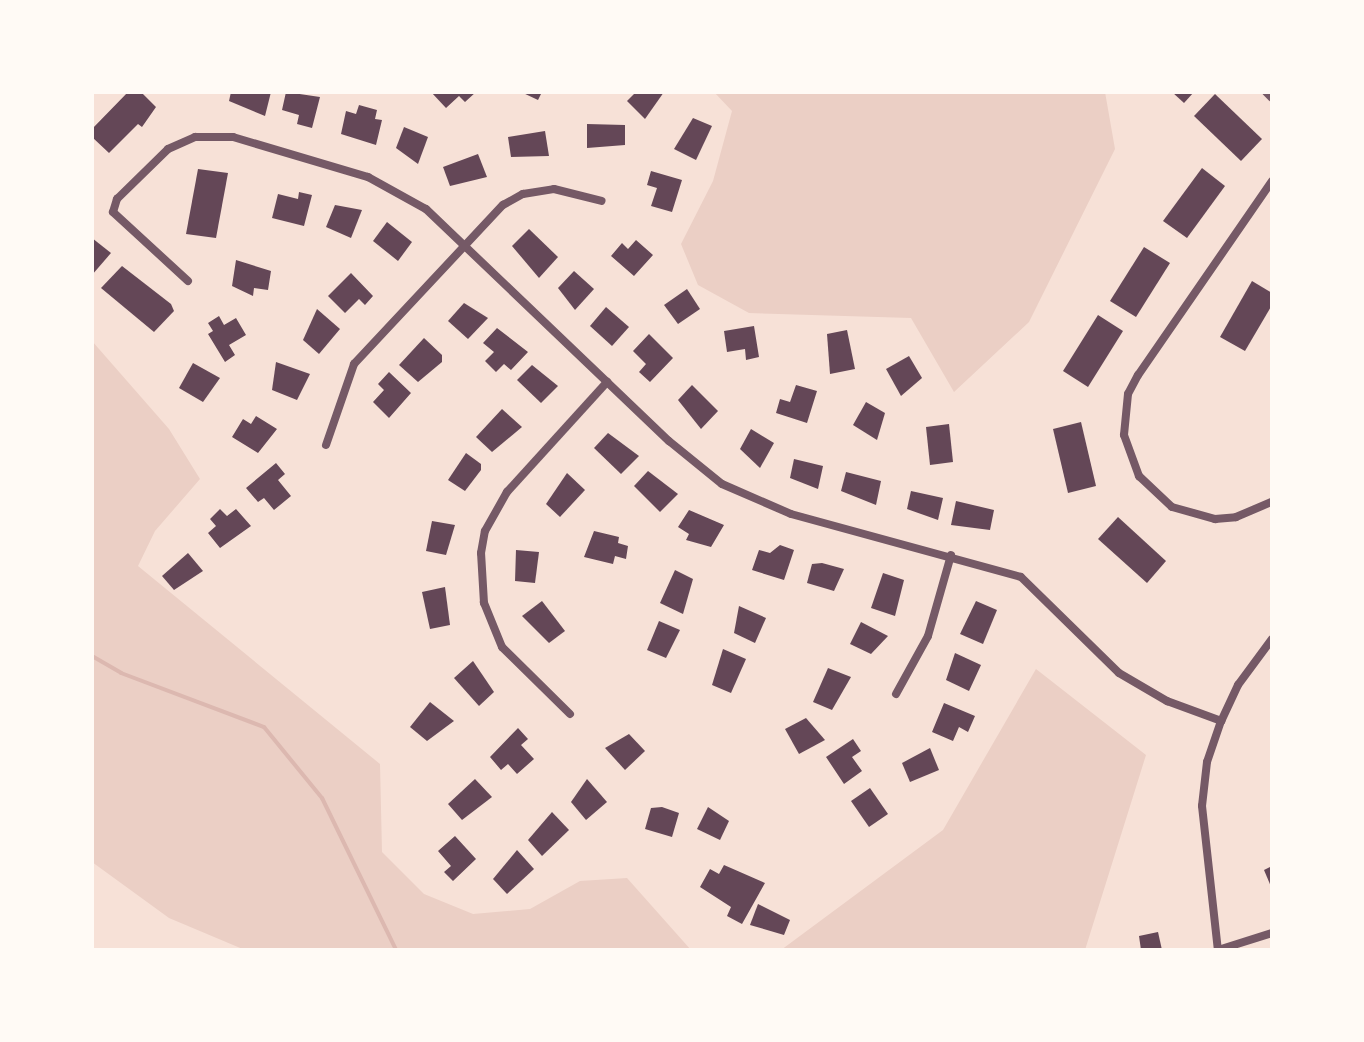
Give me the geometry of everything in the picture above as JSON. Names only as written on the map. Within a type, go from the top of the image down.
[{"type":"street","points":[[1266,92],[1272,98]]},
{"type":"street","points":[[188,281],[113,212],[117,199],[168,149],[195,137],[233,137],[368,177],[426,209],[697,465],[758,503],[1021,577],[1141,688],[1221,721]]},
{"type":"street","points":[[1272,181],[1138,375],[1128,394],[1124,435],[1139,476],[1172,507],[1215,519],[1247,514],[1272,502]]},
{"type":"street","points":[[326,445],[354,364],[503,205],[523,194],[569,190],[602,201]]},
{"type":"street","points":[[570,714],[502,647],[484,603],[481,553],[485,531],[507,492],[607,382]]},
{"type":"street","points":[[896,694],[928,636],[951,555]]},
{"type":"street","points":[[1272,639],[1238,685],[1221,721],[1207,762],[1202,806],[1218,950],[1272,933]]},
{"type":"shaded area","points":[[714,92],[1105,92],[1115,149],[1029,322],[954,392],[911,318],[749,313],[698,285],[681,244],[713,181],[732,111]]},
{"type":"shaded area","points":[[92,341],[169,429],[200,479],[155,531],[138,566],[380,764],[382,852],[424,894],[473,914],[530,909],[580,881],[627,878],[691,950],[245,950],[169,918],[92,862]]},
{"type":"shaded area","points":[[1036,669],[1146,755],[1085,950],[781,950],[943,830]]},
{"type":"building","points":[[128,92],[141,92],[156,107],[142,127],[138,124],[109,153],[92,137],[92,129]]},
{"type":"building","points":[[231,92],[271,92],[265,116],[229,101]]},
{"type":"building","points":[[286,92],[320,97],[312,128],[297,124],[299,115],[282,110]]},
{"type":"building","points":[[431,92],[476,92],[465,102],[459,96],[446,108]]},
{"type":"building","points":[[521,92],[542,92],[538,100]]},
{"type":"building","points":[[636,92],[664,92],[645,119],[627,101]]},
{"type":"building","points":[[1172,92],[1194,92],[1184,103]]},
{"type":"building","points":[[1215,94],[1262,139],[1241,161],[1194,116]]},
{"type":"building","points":[[359,105],[377,110],[375,119],[382,120],[376,145],[341,134],[346,111],[356,114]]},
{"type":"building","points":[[693,118],[712,126],[696,160],[674,149]]},
{"type":"building","points":[[587,124],[625,125],[625,145],[587,148]]},
{"type":"building","points":[[404,127],[428,137],[418,164],[396,148]]},
{"type":"building","points":[[545,131],[549,156],[511,157],[508,137]]},
{"type":"building","points":[[478,154],[487,177],[450,186],[443,167]]},
{"type":"building","points":[[1202,168],[1225,186],[1187,238],[1163,221]]},
{"type":"building","points":[[198,169],[228,173],[216,238],[186,234]]},
{"type":"building","points":[[651,171],[682,180],[672,212],[651,206],[657,188],[647,185]]},
{"type":"building","points":[[299,192],[312,195],[304,226],[272,218],[278,194],[298,199]]},
{"type":"building","points":[[335,205],[362,210],[351,238],[326,227]]},
{"type":"building","points":[[387,222],[412,242],[398,261],[373,241]]},
{"type":"building","points":[[529,229],[558,257],[539,278],[512,246]]},
{"type":"building","points":[[92,238],[111,253],[92,275]]},
{"type":"building","points":[[636,240],[653,255],[634,276],[611,256],[622,243],[628,249]]},
{"type":"building","points":[[1144,247],[1170,263],[1136,317],[1110,301]]},
{"type":"building","points":[[236,260],[271,271],[268,290],[254,288],[253,296],[232,286]]},
{"type":"building","points":[[122,266],[171,304],[174,311],[154,332],[101,288]]},
{"type":"building","points":[[574,271],[594,289],[575,310],[558,288]]},
{"type":"building","points":[[351,273],[373,296],[365,305],[359,299],[345,313],[328,296]]},
{"type":"building","points":[[1252,281],[1272,293],[1272,305],[1245,351],[1220,337]]},
{"type":"building","points":[[687,289],[700,309],[678,324],[664,305]]},
{"type":"building","points":[[464,303],[488,318],[468,339],[448,321]]},
{"type":"building","points":[[606,307],[629,327],[612,346],[590,326]]},
{"type":"building","points":[[317,309],[340,329],[319,354],[303,340]]},
{"type":"building","points":[[1098,315],[1123,331],[1088,387],[1063,371]]},
{"type":"building","points":[[219,316],[224,325],[236,318],[246,335],[229,345],[235,355],[225,362],[208,334],[213,331],[208,323]]},
{"type":"building","points":[[754,326],[759,357],[746,360],[745,349],[727,352],[724,331]]},
{"type":"building","points":[[497,328],[528,352],[511,370],[504,364],[496,372],[485,361],[494,352],[483,343]]},
{"type":"building","points":[[847,330],[855,369],[830,374],[827,334]]},
{"type":"building","points":[[649,334],[673,358],[650,382],[639,372],[646,364],[633,351]]},
{"type":"building","points":[[424,338],[442,355],[442,362],[418,382],[399,365]]},
{"type":"building","points":[[909,356],[922,378],[901,396],[886,369]]},
{"type":"building","points":[[276,362],[310,374],[297,400],[272,390]]},
{"type":"building","points":[[193,363],[220,378],[203,402],[179,388]]},
{"type":"building","points":[[532,365],[558,386],[541,403],[517,380]]},
{"type":"building","points":[[389,372],[411,393],[389,418],[373,402],[384,390],[378,384]]},
{"type":"building","points":[[692,385],[718,411],[701,429],[678,400]]},
{"type":"building","points":[[796,385],[817,391],[807,423],[776,413],[780,399],[790,402]]},
{"type":"building","points":[[866,402],[885,413],[877,440],[853,425]]},
{"type":"building","points":[[502,409],[522,427],[492,452],[476,437]]},
{"type":"building","points":[[256,416],[277,429],[258,453],[232,437],[243,419],[251,424]]},
{"type":"building","points":[[1081,422],[1096,486],[1068,493],[1053,429]]},
{"type":"building","points":[[949,424],[953,462],[930,465],[926,427]]},
{"type":"building","points":[[751,429],[774,443],[760,468],[740,449]]},
{"type":"building","points":[[608,433],[639,456],[621,474],[594,448]]},
{"type":"building","points":[[466,453],[481,464],[481,470],[465,491],[448,480]]},
{"type":"building","points":[[794,459],[823,466],[818,489],[790,478]]},
{"type":"building","points":[[276,463],[285,474],[278,480],[291,496],[274,510],[264,498],[258,502],[246,488]]},
{"type":"building","points":[[648,471],[678,494],[660,512],[634,486]]},
{"type":"building","points":[[846,472],[881,481],[876,505],[841,491]]},
{"type":"building","points":[[567,473],[585,490],[560,517],[546,504]]},
{"type":"building","points":[[911,491],[943,498],[938,520],[907,509]]},
{"type":"building","points":[[956,501],[994,510],[990,530],[951,525]]},
{"type":"building","points":[[220,509],[227,516],[236,509],[251,526],[220,548],[208,533],[216,526],[210,519]]},
{"type":"building","points":[[689,510],[724,525],[711,547],[686,540],[689,534],[678,527]]},
{"type":"building","points":[[1118,517],[1166,561],[1147,583],[1098,539]]},
{"type":"building","points":[[432,521],[455,525],[446,555],[426,551]]},
{"type":"building","points":[[594,531],[619,537],[618,543],[628,546],[626,559],[615,556],[613,564],[584,557]]},
{"type":"building","points":[[780,545],[794,550],[784,580],[752,570],[759,550],[770,553]]},
{"type":"building","points":[[516,550],[539,552],[535,583],[515,581]]},
{"type":"building","points":[[188,553],[203,571],[174,590],[162,576]]},
{"type":"building","points":[[822,563],[844,569],[834,591],[807,583],[812,564]]},
{"type":"building","points":[[675,570],[693,579],[683,614],[660,603]]},
{"type":"building","points":[[883,573],[904,580],[895,616],[871,608]]},
{"type":"building","points":[[445,587],[450,625],[430,629],[422,592]]},
{"type":"building","points":[[542,601],[565,631],[549,643],[522,616]]},
{"type":"building","points":[[976,601],[997,610],[983,644],[960,634]]},
{"type":"building","points":[[739,606],[766,618],[755,643],[734,633]]},
{"type":"building","points":[[659,621],[680,630],[666,658],[647,650]]},
{"type":"building","points":[[861,622],[888,636],[871,654],[850,644]]},
{"type":"building","points":[[723,649],[746,659],[731,693],[712,685]]},
{"type":"building","points":[[955,653],[981,665],[969,691],[946,680]]},
{"type":"building","points":[[473,661],[494,692],[479,706],[454,678]]},
{"type":"building","points":[[828,668],[851,677],[832,710],[813,702]]},
{"type":"building","points":[[430,702],[454,721],[427,741],[410,727]]},
{"type":"building","points":[[944,703],[975,716],[968,732],[959,727],[953,741],[932,732]]},
{"type":"building","points":[[806,718],[825,740],[799,754],[785,729]]},
{"type":"building","points":[[518,728],[528,739],[521,745],[534,759],[517,774],[508,764],[501,770],[490,757]]},
{"type":"building","points":[[629,734],[645,751],[625,770],[605,748]]},
{"type":"building","points":[[853,739],[861,751],[852,757],[862,771],[844,784],[826,757]]},
{"type":"building","points":[[930,748],[939,770],[910,782],[902,763]]},
{"type":"building","points":[[475,779],[492,797],[462,820],[448,804]]},
{"type":"building","points":[[587,779],[607,802],[586,820],[571,802]]},
{"type":"building","points":[[870,788],[888,814],[869,827],[851,801]]},
{"type":"building","points":[[662,807],[679,813],[672,837],[645,829],[651,808]]},
{"type":"building","points":[[708,807],[729,821],[720,840],[697,829]]},
{"type":"building","points":[[552,812],[569,830],[542,856],[528,840]]},
{"type":"building","points":[[455,836],[476,859],[453,881],[444,872],[451,866],[438,851]]},
{"type":"building","points":[[517,850],[534,869],[507,894],[493,879]]},
{"type":"building","points":[[724,865],[765,883],[742,924],[727,916],[731,907],[700,887],[710,869],[719,874]]},
{"type":"building","points":[[1272,866],[1272,889],[1264,870]]},
{"type":"building","points":[[758,904],[790,920],[784,935],[750,925]]},
{"type":"building","points":[[1158,932],[1162,950],[1141,950],[1139,936]]},
{"type":"waterway","points":[[92,656],[121,673],[264,727],[322,798],[396,950]]}]
